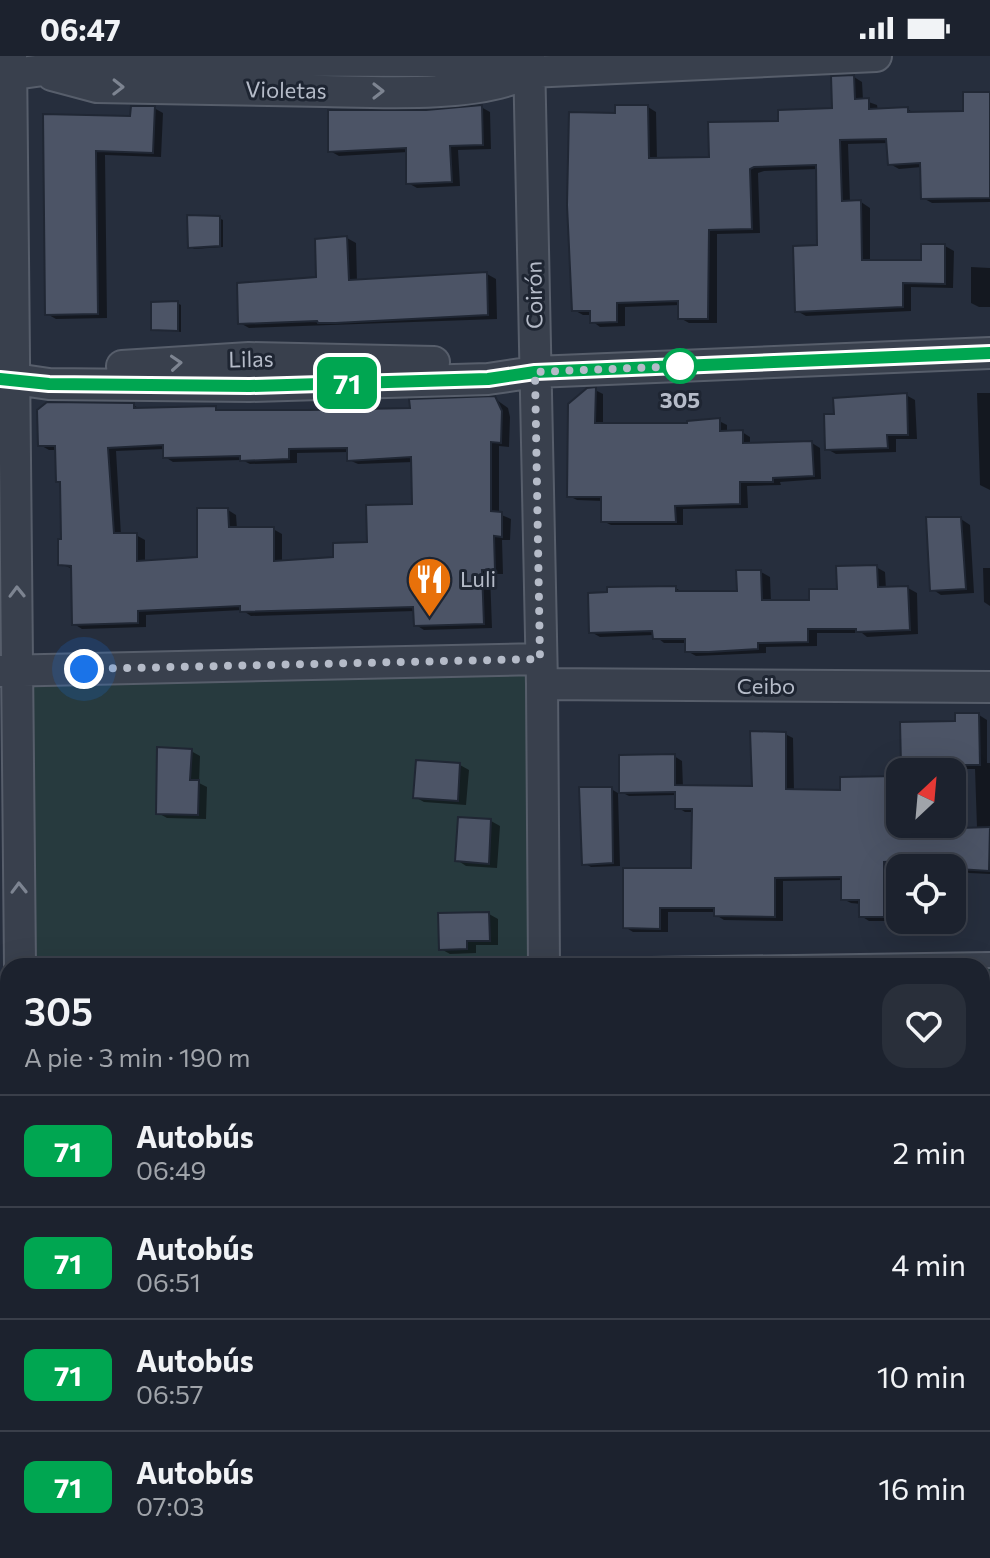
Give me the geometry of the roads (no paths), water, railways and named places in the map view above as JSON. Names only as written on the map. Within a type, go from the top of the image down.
[{"type":"street","name":"Violetas","points":[[7,69],[42,72],[116,60],[529,64],[876,56]]},
{"type":"street","name":"Coirón","points":[[529,64],[544,958]]},
{"type":"street","points":[[7,69],[9,670],[20,958]]},
{"type":"street","name":"Lilas","points":[[7,379],[74,370],[249,358],[481,362],[535,372],[990,353]]},
{"type":"street","name":"Ceibo","points":[[9,670],[541,672],[990,687]]},
{"type":"place","name":"305","points":[[680,366]]},
{"type":"place","name":"Luli","points":[[429,618]]}]
